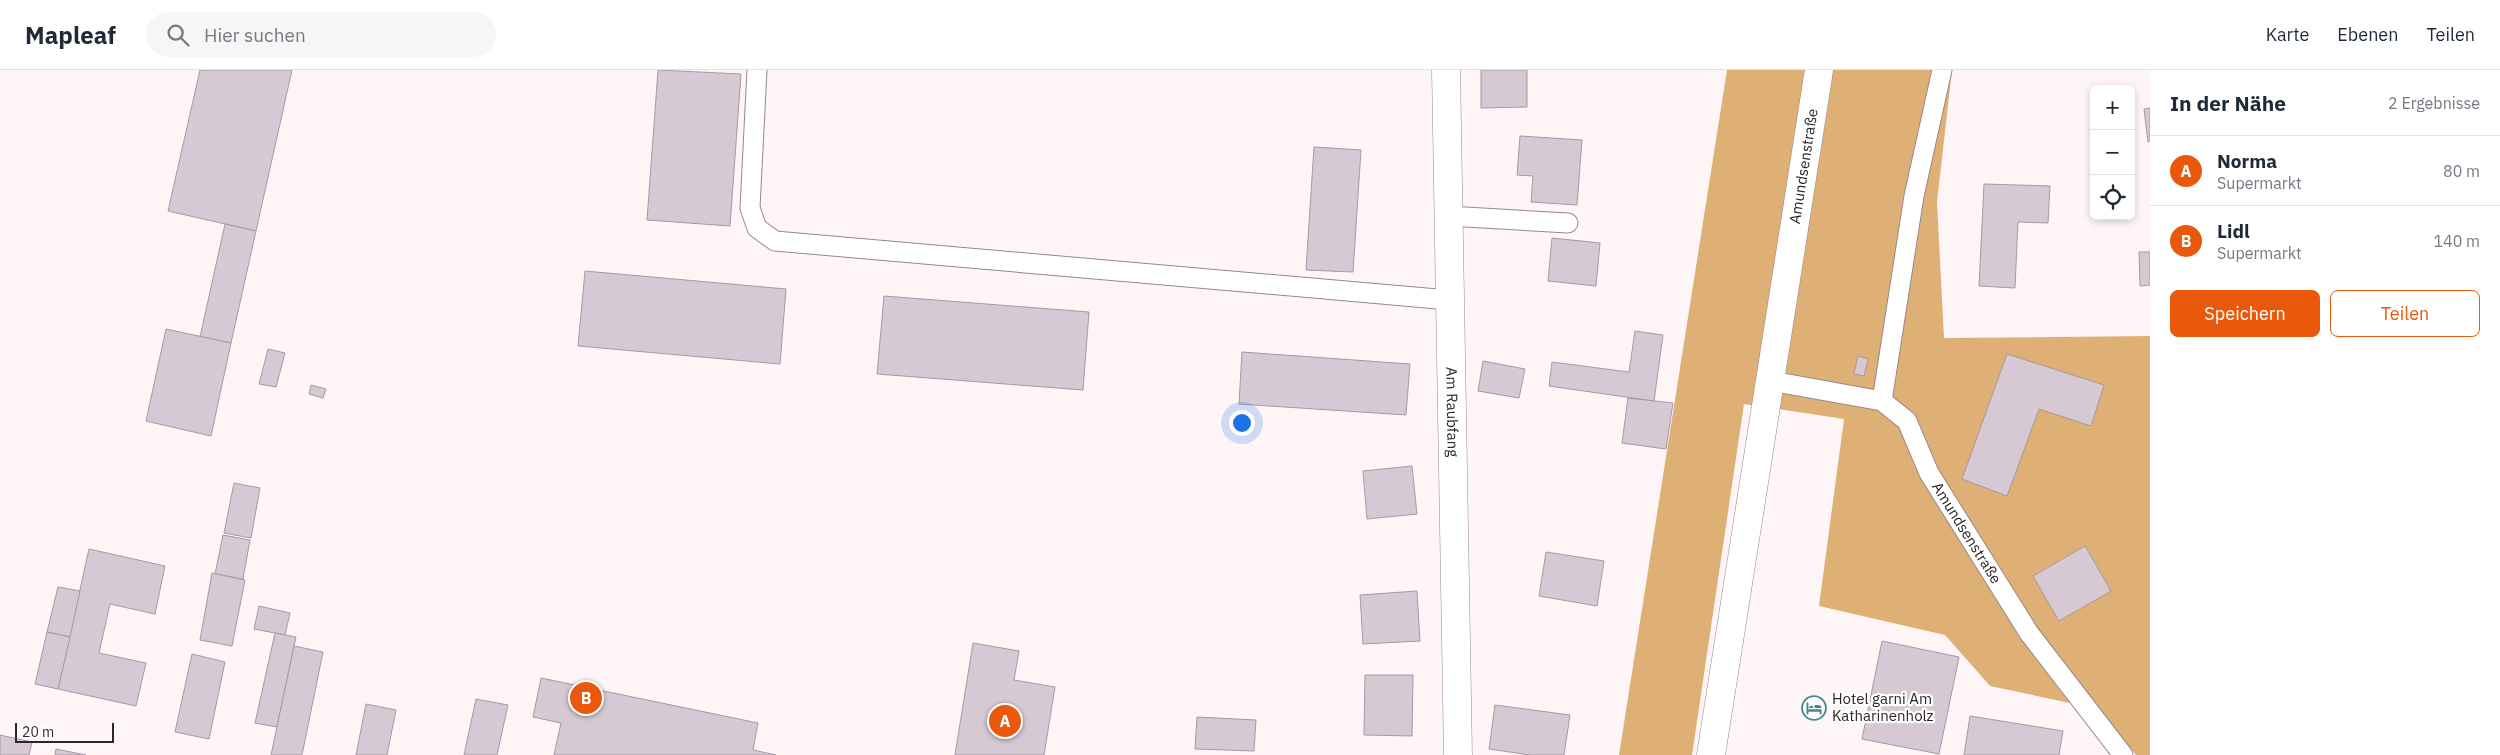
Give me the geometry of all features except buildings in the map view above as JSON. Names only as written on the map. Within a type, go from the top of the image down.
[{"type":"street","name":"Am Raubfang","points":[[1446,70],[1458,755]]},
{"type":"street","name":"Amundsenstraße","points":[[1712,755],[1820,70]]},
{"type":"lane","points":[[757,70],[750,208],[757,228],[775,241],[1450,300]]},
{"type":"lane","points":[[1882,401],[1914,196],[1942,70]]},
{"type":"lane","points":[[1448,216],[1568,223]]},
{"type":"lane","name":"Amundsenstraße","points":[[1771,381],[1882,401],[1907,421],[1929,473],[2029,632],[2123,755]]},
{"type":"shaded area","points":[[1727,70],[1952,70],[1937,202],[1944,338],[2150,336],[2150,755],[2136,755],[2098,709],[1990,686],[1945,635],[1819,606],[1844,419],[1744,404],[1692,755],[1619,755]]},
{"type":"place","name":"Lidl","points":[[586,698]]},
{"type":"place","name":"Hotel garni Am Katharinenholz","points":[[1814,708]]},
{"type":"place","name":"Norma","points":[[1005,721]]}]
